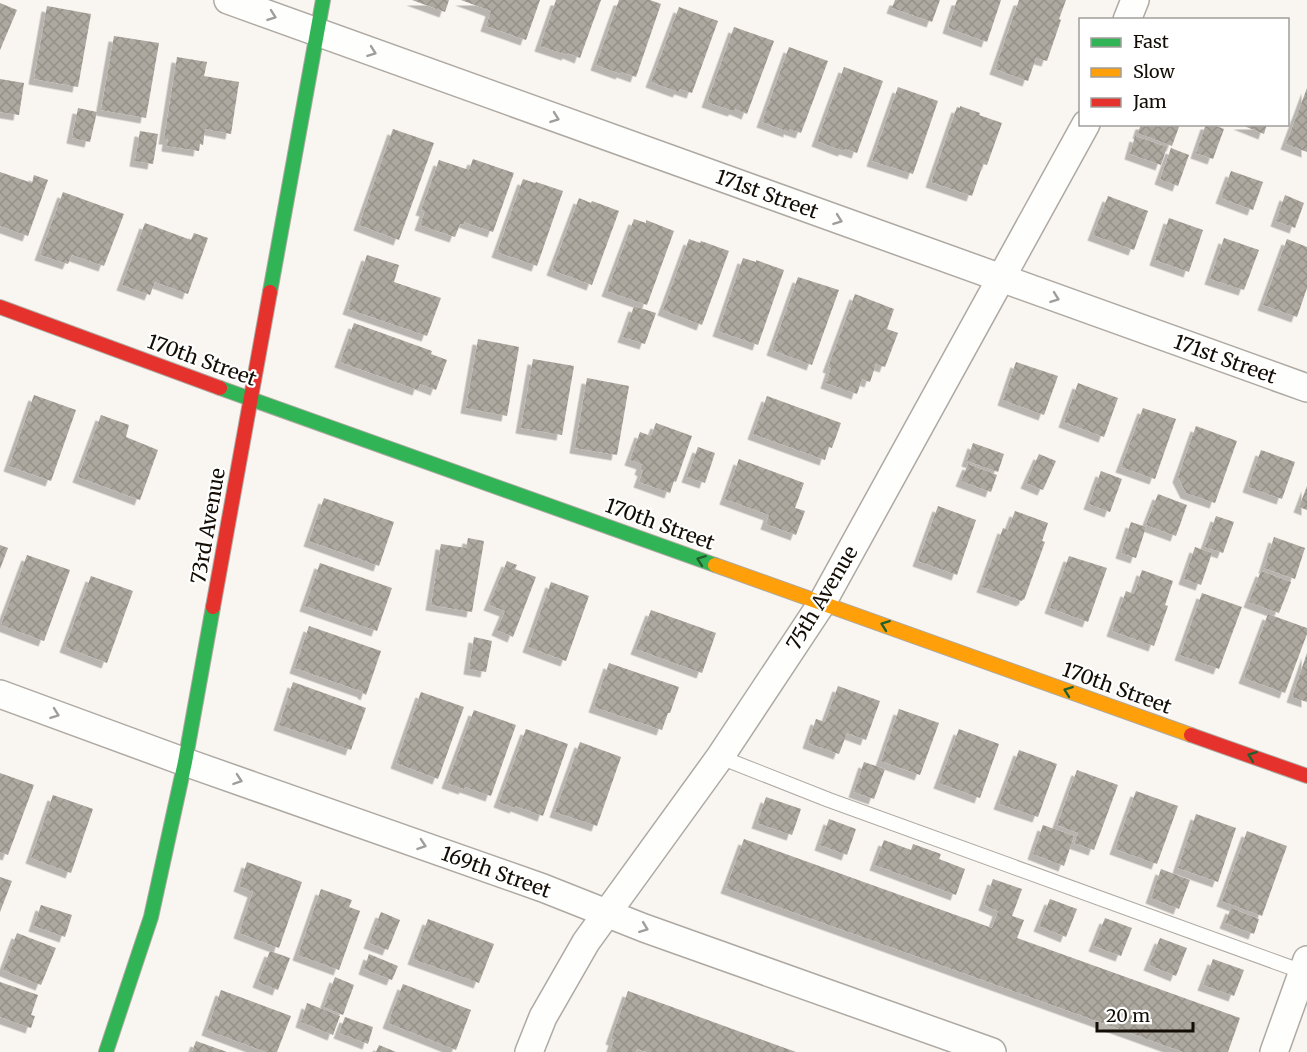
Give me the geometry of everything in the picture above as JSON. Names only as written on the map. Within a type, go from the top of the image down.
[{"type":"street","name":"171st Street","points":[[228,0],[1307,388]]},
{"type":"street","name":"73rd Avenue","points":[[106,1052],[151,917],[185,762],[323,0]]},
{"type":"street","points":[[1128,18],[1135,0]]},
{"type":"street","name":"75th Avenue","points":[[529,1052],[543,1017],[586,942],[720,757],[822,603],[1085,126]]},
{"type":"street","name":"170th Street","points":[[0,307],[250,399],[1307,776]]},
{"type":"street","name":"169th Street","points":[[0,694],[543,888],[644,928],[992,1052]]},
{"type":"street","points":[[1274,1052],[1306,969]]},
{"type":"lane","points":[[720,757],[829,800],[1306,969]]},
{"type":"building","points":[[412,0],[449,0],[445,12]]},
{"type":"building","points":[[461,0],[540,0],[526,40],[486,26],[491,11]]},
{"type":"building","points":[[556,0],[601,0],[580,58],[540,46]]},
{"type":"building","points":[[619,0],[650,0],[661,4],[636,77],[596,65]]},
{"type":"building","points":[[895,0],[940,0],[932,22],[892,8]]},
{"type":"building","points":[[957,0],[1001,0],[987,42],[948,28]]},
{"type":"building","points":[[1019,0],[1066,0],[1047,61],[1036,58],[1028,81],[995,69]]},
{"type":"building","points":[[0,3],[17,10],[0,50]]},
{"type":"building","points":[[47,6],[91,14],[78,87],[34,79]]},
{"type":"building","points":[[679,7],[718,21],[692,93],[680,89],[678,92],[651,82]]},
{"type":"building","points":[[734,27],[774,41],[747,114],[707,102]]},
{"type":"building","points":[[114,36],[159,43],[146,118],[101,110]]},
{"type":"building","points":[[789,47],[828,61],[801,133],[789,129],[789,132],[762,122]]},
{"type":"building","points":[[177,57],[207,62],[204,76],[239,82],[231,134],[205,129],[203,145],[200,144],[199,151],[167,146],[168,139],[164,139]]},
{"type":"building","points":[[844,67],[883,81],[857,153],[845,149],[843,151],[817,141]]},
{"type":"building","points":[[0,79],[24,83],[19,115],[0,112]]},
{"type":"building","points":[[898,87],[938,101],[913,174],[872,161]]},
{"type":"building","points":[[1307,88],[1307,152],[1286,144]]},
{"type":"building","points":[[960,106],[1002,123],[987,165],[983,164],[972,196],[931,182],[957,107],[960,108]]},
{"type":"building","points":[[78,108],[97,112],[90,142],[72,138]]},
{"type":"building","points":[[1140,126],[1179,126],[1172,146],[1138,133]]},
{"type":"building","points":[[1205,126],[1224,129],[1213,159],[1196,153]]},
{"type":"building","points":[[1244,126],[1266,126],[1264,134]]},
{"type":"building","points":[[393,129],[434,143],[399,240],[359,225]]},
{"type":"building","points":[[140,131],[158,134],[153,164],[135,161]]},
{"type":"building","points":[[1135,136],[1167,147],[1161,165],[1130,154]]},
{"type":"building","points":[[1171,148],[1189,155],[1178,186],[1160,179]]},
{"type":"building","points":[[473,159],[514,173],[493,232],[464,222],[463,225],[460,224],[455,237],[420,225],[425,211],[421,210],[439,160],[469,170]]},
{"type":"building","points":[[1231,171],[1263,182],[1253,210],[1221,198]]},
{"type":"building","points":[[0,172],[32,183],[34,175],[48,180],[28,236],[0,226]]},
{"type":"building","points":[[523,179],[563,191],[537,266],[497,252]]},
{"type":"building","points":[[63,192],[124,214],[104,266],[72,255],[68,264],[40,255]]},
{"type":"building","points":[[1285,195],[1304,203],[1295,228],[1276,221]]},
{"type":"building","points":[[1108,196],[1148,211],[1134,250],[1093,235]]},
{"type":"building","points":[[579,198],[619,211],[592,285],[552,270]]},
{"type":"building","points":[[1169,218],[1203,230],[1189,272],[1155,260]]},
{"type":"building","points":[[634,219],[646,223],[646,220],[674,231],[647,305],[607,291]]},
{"type":"building","points":[[145,223],[191,240],[194,233],[208,238],[188,294],[155,282],[150,295],[122,285]]},
{"type":"building","points":[[1224,238],[1259,250],[1244,290],[1210,279]]},
{"type":"building","points":[[689,239],[729,251],[702,325],[663,310]]},
{"type":"building","points":[[1287,239],[1307,247],[1307,288],[1297,317],[1263,305]]},
{"type":"building","points":[[367,255],[399,265],[394,282],[441,298],[427,336],[348,309]]},
{"type":"building","points":[[743,258],[784,270],[758,345],[718,331]]},
{"type":"building","points":[[798,277],[839,290],[812,365],[772,350]]},
{"type":"building","points":[[855,294],[894,309],[887,329],[898,333],[885,367],[876,364],[870,382],[862,379],[857,394],[826,383],[831,368],[828,367]]},
{"type":"building","points":[[634,306],[656,313],[645,344],[623,337]]},
{"type":"building","points":[[354,323],[432,351],[431,354],[447,360],[436,390],[420,384],[418,390],[340,362]]},
{"type":"building","points":[[478,339],[519,347],[507,416],[466,408]]},
{"type":"building","points":[[533,359],[574,366],[562,435],[521,428]]},
{"type":"building","points":[[1016,362],[1058,376],[1044,415],[1003,400]]},
{"type":"building","points":[[587,378],[629,386],[617,455],[575,448]]},
{"type":"building","points":[[1078,383],[1118,398],[1104,437],[1064,422]]},
{"type":"building","points":[[34,395],[76,410],[51,481],[9,466]]},
{"type":"building","points":[[767,396],[841,423],[825,460],[753,434]]},
{"type":"building","points":[[1143,408],[1176,419],[1155,479],[1121,467]]},
{"type":"building","points":[[101,415],[129,425],[126,437],[158,450],[140,500],[78,477]]},
{"type":"building","points":[[656,423],[692,436],[670,493],[639,482],[643,471],[640,469],[642,464],[630,460],[640,432],[651,436]]},
{"type":"building","points":[[1196,426],[1237,441],[1215,503],[1186,493],[1178,477]]},
{"type":"building","points":[[973,443],[1004,454],[998,472],[967,461]]},
{"type":"building","points":[[698,447],[715,453],[705,483],[687,477]]},
{"type":"building","points":[[1261,450],[1295,462],[1282,499],[1248,487]]},
{"type":"building","points":[[1039,454],[1056,461],[1043,490],[1026,483]]},
{"type":"building","points":[[739,459],[804,483],[795,508],[805,511],[796,535],[766,524],[769,515],[725,499]]},
{"type":"building","points":[[968,464],[997,475],[991,492],[961,481]]},
{"type":"building","points":[[1101,471],[1122,479],[1110,512],[1089,504]]},
{"type":"building","points":[[1307,486],[1307,510],[1299,507]]},
{"type":"building","points":[[1158,494],[1187,505],[1176,536],[1146,525]]},
{"type":"building","points":[[324,498],[394,522],[379,566],[309,541]]},
{"type":"building","points":[[938,506],[976,520],[957,575],[918,561]]},
{"type":"building","points":[[1015,511],[1048,523],[1042,541],[1045,542],[1022,601],[982,587],[1003,528],[1008,530]]},
{"type":"building","points":[[1216,516],[1234,522],[1223,553],[1205,547]]},
{"type":"building","points":[[1131,522],[1146,527],[1136,558],[1121,553]]},
{"type":"building","points":[[1274,537],[1305,548],[1295,579],[1264,568]]},
{"type":"building","points":[[468,538],[484,541],[472,612],[431,605],[441,544],[466,548]]},
{"type":"building","points":[[0,545],[8,548],[0,569]]},
{"type":"building","points":[[1195,547],[1212,553],[1201,585],[1184,579]]},
{"type":"building","points":[[27,555],[70,570],[44,641],[1,625]]},
{"type":"building","points":[[1069,556],[1107,568],[1088,622],[1050,608]]},
{"type":"building","points":[[507,561],[517,565],[515,569],[536,577],[513,637],[497,630],[505,611],[489,605]]},
{"type":"building","points":[[320,563],[392,588],[377,631],[305,606]]},
{"type":"building","points":[[1142,570],[1173,581],[1165,605],[1168,606],[1154,646],[1112,631],[1126,591],[1134,594]]},
{"type":"building","points":[[1261,571],[1291,582],[1279,613],[1249,602]]},
{"type":"building","points":[[91,576],[133,591],[107,663],[65,647]]},
{"type":"building","points":[[551,582],[589,596],[566,661],[528,647]]},
{"type":"building","points":[[1202,593],[1242,607],[1219,669],[1180,655]]},
{"type":"building","points":[[651,610],[716,633],[702,673],[636,649]]},
{"type":"building","points":[[1268,614],[1307,628],[1307,634],[1285,693],[1244,678]]},
{"type":"building","points":[[309,626],[381,651],[366,695],[295,668]]},
{"type":"building","points":[[474,637],[492,641],[486,672],[469,669]]},
{"type":"building","points":[[1307,653],[1307,702],[1292,697]]},
{"type":"building","points":[[609,663],[679,687],[662,730],[594,707]]},
{"type":"building","points":[[293,682],[366,708],[351,750],[279,725]]},
{"type":"building","points":[[838,686],[880,701],[866,740],[847,733],[839,754],[808,743],[816,719],[825,722]]},
{"type":"building","points":[[421,692],[464,707],[438,779],[396,763]]},
{"type":"building","points":[[899,709],[939,723],[920,775],[881,761]]},
{"type":"building","points":[[474,710],[516,725],[491,796],[447,783]]},
{"type":"building","points":[[526,729],[568,744],[543,816],[499,802]]},
{"type":"building","points":[[959,729],[999,744],[980,798],[939,783]]},
{"type":"building","points":[[580,742],[621,757],[597,826],[555,812]]},
{"type":"building","points":[[1019,750],[1057,764],[1038,817],[999,804]]},
{"type":"building","points":[[864,762],[885,769],[874,799],[854,792]]},
{"type":"building","points":[[1077,770],[1118,785],[1094,850],[1074,843],[1078,833],[1057,825]]},
{"type":"building","points":[[0,773],[34,785],[8,855],[0,852]]},
{"type":"building","points":[[1136,791],[1178,806],[1157,864],[1115,849]]},
{"type":"building","points":[[53,795],[93,809],[71,873],[31,858]]},
{"type":"building","points":[[766,797],[801,809],[792,835],[757,823]]},
{"type":"building","points":[[1196,814],[1236,828],[1218,882],[1178,868]]},
{"type":"building","points":[[829,819],[856,829],[847,855],[820,845]]},
{"type":"building","points":[[1043,825],[1074,836],[1064,866],[1033,854]]},
{"type":"building","points":[[1247,831],[1287,846],[1262,916],[1222,901]]},
{"type":"building","points":[[744,839],[992,928],[998,911],[984,905],[993,879],[1022,889],[1012,916],[1024,920],[1017,938],[1240,1018],[1228,1052],[1183,1052],[726,888]]},
{"type":"building","points":[[884,840],[911,850],[913,844],[941,854],[939,859],[965,869],[956,895],[875,865]]},
{"type":"building","points":[[247,862],[302,882],[279,948],[239,933],[253,892],[239,886]]},
{"type":"building","points":[[1161,869],[1190,880],[1179,909],[1151,898]]},
{"type":"building","points":[[0,877],[12,881],[0,912]]},
{"type":"building","points":[[321,889],[352,900],[349,907],[360,911],[339,970],[298,955]]},
{"type":"building","points":[[1050,899],[1077,909],[1066,937],[1039,926]]},
{"type":"building","points":[[41,905],[72,915],[65,937],[34,926]]},
{"type":"building","points":[[1231,908],[1259,919],[1254,934],[1225,923]]},
{"type":"building","points":[[381,912],[400,920],[388,950],[369,943]]},
{"type":"building","points":[[1105,918],[1132,928],[1121,956],[1094,946]]},
{"type":"building","points":[[428,919],[494,944],[479,983],[413,959]]},
{"type":"building","points":[[17,933],[56,948],[41,985],[3,970]]},
{"type":"building","points":[[1160,938],[1187,948],[1176,976],[1149,965]]},
{"type":"building","points":[[270,951],[290,958],[278,990],[258,982]]},
{"type":"building","points":[[369,954],[398,966],[392,980],[364,969]]},
{"type":"building","points":[[1213,959],[1244,970],[1234,996],[1203,985]]},
{"type":"building","points":[[335,977],[354,985],[343,1015],[324,1007]]},
{"type":"building","points":[[0,982],[38,995],[31,1015],[35,1016],[31,1028],[0,1017]]},
{"type":"building","points":[[403,984],[471,1010],[456,1050],[388,1023]]},
{"type":"building","points":[[221,990],[291,1016],[277,1052],[266,1052],[207,1030]]},
{"type":"building","points":[[628,991],[796,1052],[647,1052],[637,1049],[636,1052],[610,1052],[614,1040],[611,1039]]},
{"type":"building","points":[[307,1003],[340,1016],[333,1035],[301,1022]]},
{"type":"building","points":[[345,1017],[373,1027],[368,1044],[339,1033]]},
{"type":"building","points":[[196,1041],[227,1052],[192,1052]]},
{"type":"building","points":[[379,1045],[396,1052],[376,1052]]},
{"type":"traffic: fast","points":[[270,292],[323,0]]},
{"type":"traffic: fast","points":[[220,388],[715,565]]},
{"type":"traffic: fast","points":[[106,1052],[151,917],[185,762],[213,607]]},
{"type":"traffic: slow","points":[[715,565],[1191,735]]},
{"type":"traffic: jam","points":[[213,607],[270,292]]},
{"type":"traffic: jam","points":[[0,307],[220,388]]},
{"type":"traffic: jam","points":[[1191,735],[1307,776]]}]
